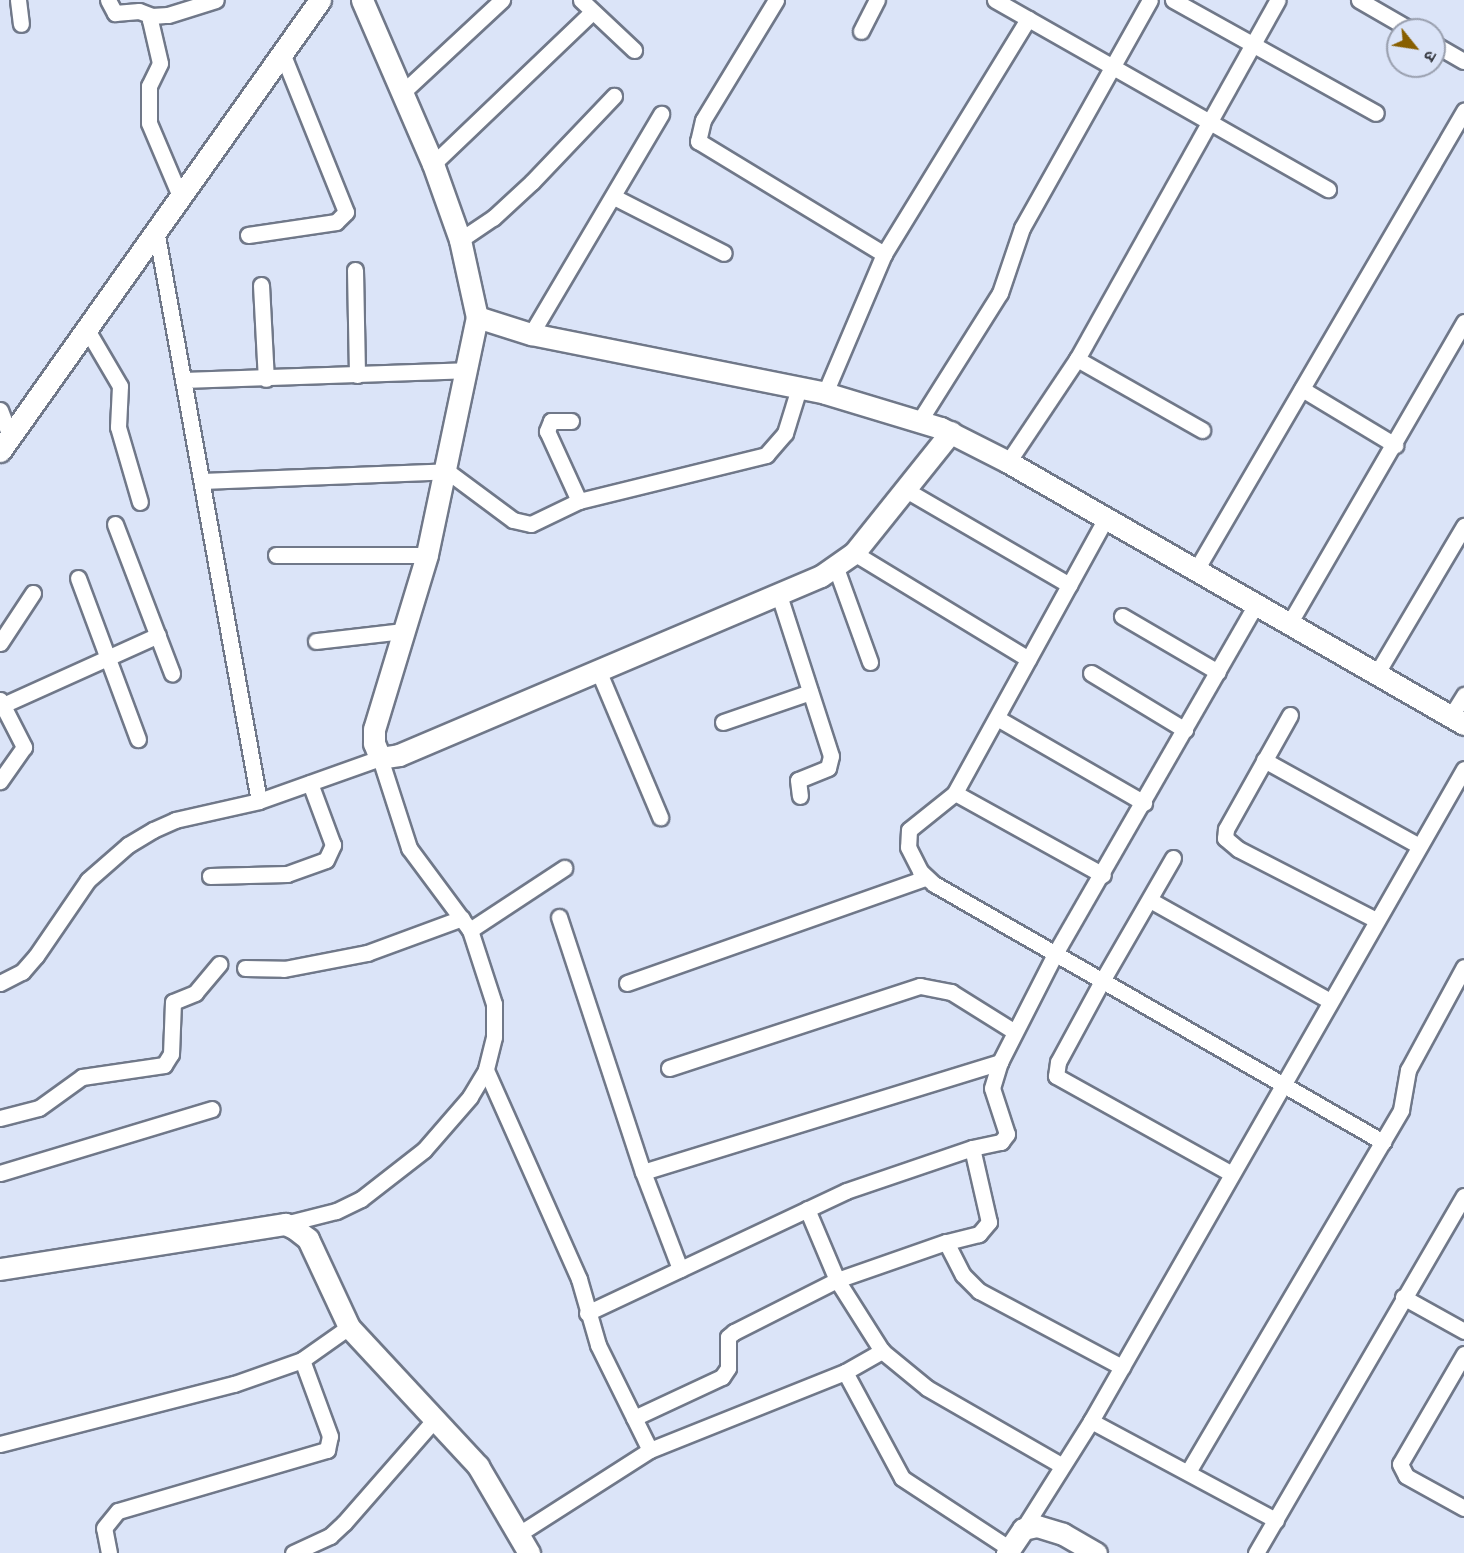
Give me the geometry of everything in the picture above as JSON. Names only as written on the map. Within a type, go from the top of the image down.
[{"type":"street","points":[[18,0],[21,24]]},
{"type":"street","points":[[108,0],[115,13],[139,11],[152,16],[168,15],[216,0]]},
{"type":"street","points":[[5,443],[320,0]]},
{"type":"street","points":[[0,1269],[285,1224],[336,1211],[392,1177],[450,1122],[486,1070],[494,1037],[494,1004],[466,924],[409,848],[374,744],[374,729],[427,555],[447,471],[477,316],[460,240],[433,164],[404,91],[362,0]]},
{"type":"street","points":[[404,91],[502,0]]},
{"type":"street","points":[[581,0],[634,50]]},
{"type":"street","points":[[776,0],[703,120],[698,141],[884,254]]},
{"type":"street","points":[[861,31],[877,0]]},
{"type":"street","points":[[995,0],[1328,189]]},
{"type":"street","points":[[921,420],[1000,293],[1022,228],[1150,0]]},
{"type":"street","points":[[1173,0],[1376,113]]},
{"type":"street","points":[[1008,462],[1077,359],[1278,0]]},
{"type":"street","points":[[1359,0],[1390,18]]},
{"type":"street","points":[[433,164],[592,12]]},
{"type":"street","points":[[152,16],[150,26],[160,63],[149,86],[149,123],[180,196]]},
{"type":"street","points":[[825,393],[884,254],[1028,19]]},
{"type":"street","points":[[1446,51],[1464,61]]},
{"type":"street","points":[[249,235],[336,222],[346,212],[282,53]]},
{"type":"street","points":[[460,240],[493,218],[532,182],[614,96]]},
{"type":"street","points":[[1196,570],[1464,111]]},
{"type":"street","points":[[531,334],[661,114]]},
{"type":"street","points":[[614,197],[724,253]]},
{"type":"street","points":[[156,230],[259,801]]},
{"type":"street","points":[[355,270],[357,375]]},
{"type":"street","points":[[261,285],[266,379]]},
{"type":"street","points":[[477,316],[531,334],[825,393],[921,420],[951,432],[1008,462],[1458,720],[1464,695]]},
{"type":"street","points":[[1290,624],[1464,322]]},
{"type":"street","points":[[86,328],[120,386],[118,427],[140,502]]},
{"type":"street","points":[[1077,359],[1202,430]]},
{"type":"street","points":[[183,380],[266,379],[465,370]]},
{"type":"street","points":[[203,481],[447,471],[519,523],[531,524],[579,501],[766,455],[785,433],[799,388]]},
{"type":"street","points":[[1302,389],[1395,445]]},
{"type":"street","points":[[0,410],[5,443]]},
{"type":"street","points":[[571,421],[551,422],[547,430],[579,501]]},
{"type":"street","points":[[0,983],[22,972],[88,880],[128,845],[175,820],[259,801],[380,758],[399,755],[779,595],[836,568],[854,553],[951,432]]},
{"type":"street","points":[[906,490],[1069,585]]},
{"type":"street","points":[[1106,518],[955,793],[909,830],[906,837],[926,878],[1383,1143]]},
{"type":"street","points":[[115,524],[172,673]]},
{"type":"street","points":[[1377,673],[1464,526]]},
{"type":"street","points":[[854,553],[1028,659]]},
{"type":"street","points":[[276,555],[427,555]]},
{"type":"street","points":[[836,568],[870,662]]},
{"type":"street","points":[[78,578],[138,739]]},
{"type":"street","points":[[0,643],[33,593]]},
{"type":"street","points":[[779,595],[831,762],[823,770],[802,775],[798,780],[800,796]]},
{"type":"street","points":[[587,1313],[846,1191],[972,1149],[1001,1142],[1007,1134],[992,1088],[1000,1062],[1056,952],[1103,876],[1256,604]]},
{"type":"street","points":[[1122,616],[1218,672]]},
{"type":"street","points":[[316,641],[404,631]]},
{"type":"street","points":[[0,781],[24,747],[1,702],[158,635]]},
{"type":"street","points":[[598,670],[660,817]]},
{"type":"street","points":[[1090,673],[1185,730]]},
{"type":"street","points":[[723,722],[810,692]]},
{"type":"street","points":[[1290,715],[1264,760],[1225,838],[1238,849],[1376,920]]},
{"type":"street","points":[[997,718],[1144,803]]},
{"type":"street","points":[[1264,760],[1419,846]]},
{"type":"street","points":[[845,1372],[902,1478],[1008,1551],[1060,1465],[1091,1421],[1464,769]]},
{"type":"street","points":[[210,876],[287,874],[326,860],[333,845],[310,783]]},
{"type":"street","points":[[955,793],[1103,876]]},
{"type":"street","points":[[1173,858],[1058,1062],[1056,1076],[1232,1174]]},
{"type":"street","points":[[245,968],[284,969],[358,956],[466,924],[564,868]]},
{"type":"street","points":[[627,983],[926,878]]},
{"type":"street","points":[[1150,900],[1330,1001]]},
{"type":"street","points":[[559,917],[643,1172],[680,1269]]},
{"type":"street","points":[[0,1118],[39,1108],[82,1077],[164,1065],[171,1054],[173,1002],[195,993],[219,964]]},
{"type":"street","points":[[1188,1472],[1383,1143],[1401,1110],[1408,1070],[1464,967]]},
{"type":"street","points":[[669,1068],[920,986],[951,992],[1015,1032]]},
{"type":"street","points":[[643,1172],[1000,1062]]},
{"type":"street","points":[[486,1070],[579,1280],[598,1345],[650,1450]]},
{"type":"street","points":[[0,1173],[212,1109]]},
{"type":"street","points":[[634,1418],[722,1377],[729,1362],[726,1345],[734,1332],[837,1280],[946,1242],[980,1234],[989,1222],[972,1149]]},
{"type":"street","points":[[1256,1553],[1403,1297],[1464,1196]]},
{"type":"street","points":[[807,1209],[837,1280],[882,1351],[927,1388],[1060,1465]]},
{"type":"street","points":[[285,1224],[308,1239],[349,1327],[478,1466],[520,1533],[529,1553]]},
{"type":"street","points":[[946,1242],[963,1275],[979,1291],[1122,1367]]},
{"type":"street","points":[[1403,1297],[1464,1331]]},
{"type":"street","points":[[0,1444],[234,1384],[302,1360],[349,1327]]},
{"type":"street","points":[[520,1533],[650,1450],[845,1372],[882,1351]]},
{"type":"street","points":[[1464,1354],[1400,1464],[1406,1476],[1464,1508]]},
{"type":"street","points":[[109,1553],[104,1528],[118,1511],[327,1450],[330,1436],[302,1360]]},
{"type":"street","points":[[293,1553],[330,1536],[435,1419]]},
{"type":"street","points":[[1091,1421],[1276,1520]]},
{"type":"street","points":[[1023,1529],[1036,1526],[1051,1529],[1096,1553]]}]
